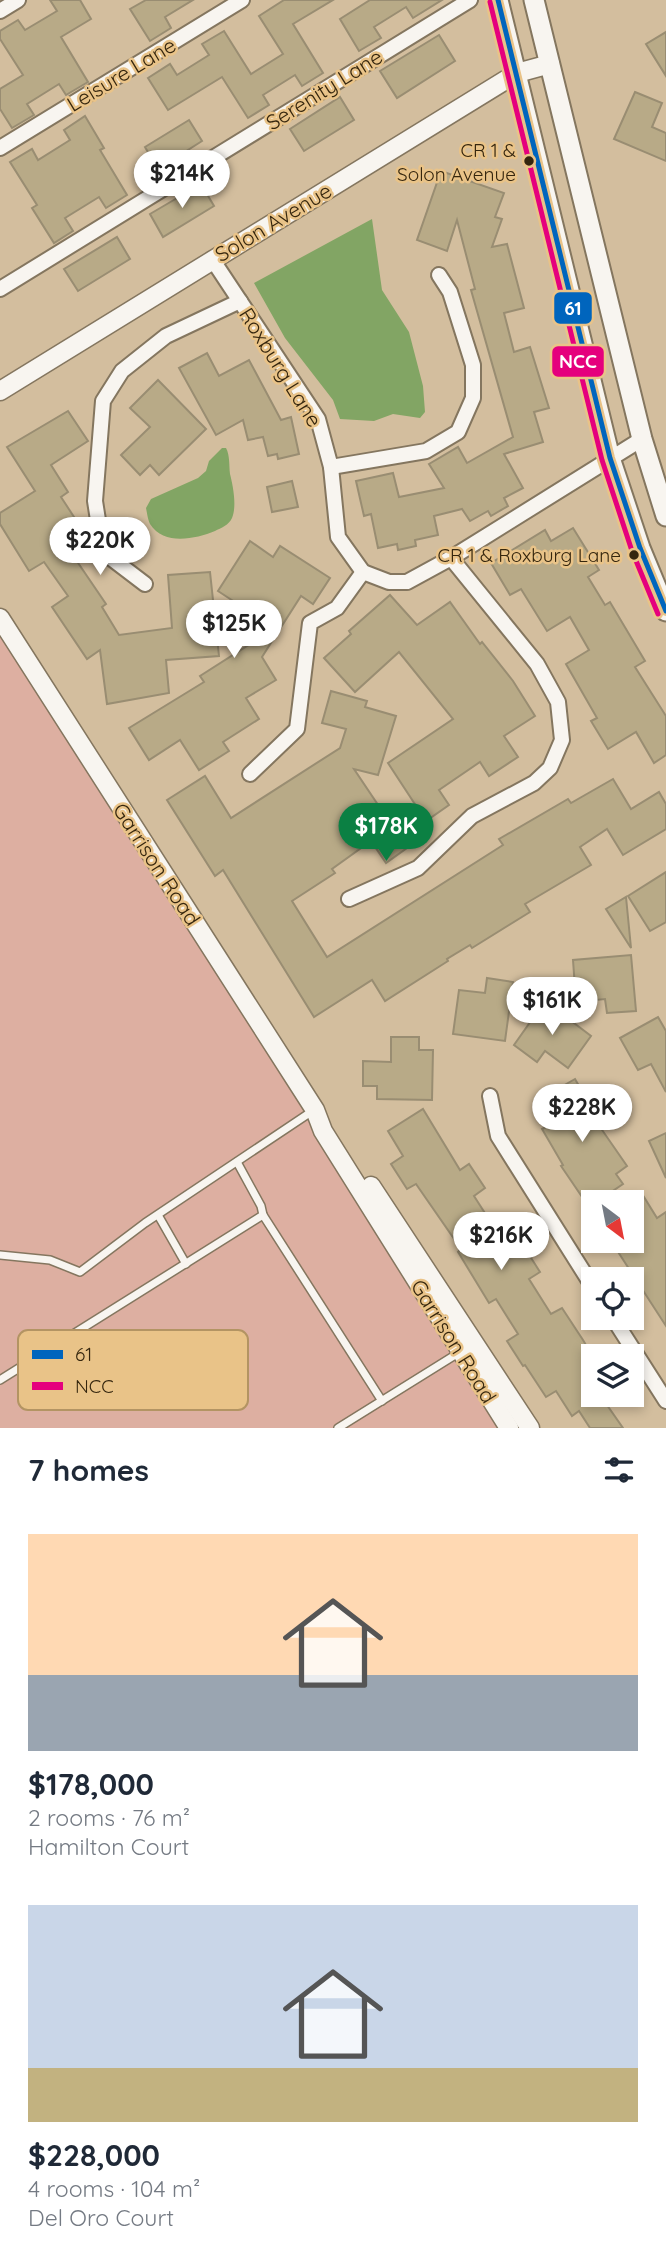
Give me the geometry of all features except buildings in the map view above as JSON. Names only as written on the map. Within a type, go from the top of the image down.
[{"type":"main road","points":[[498,0],[610,458],[640,548],[666,611]]},
{"type":"main road","points":[[534,0],[642,439],[666,516]]},
{"type":"street","points":[[0,11],[18,0]]},
{"type":"street","name":"Leisure Lane","points":[[0,148],[242,0]]},
{"type":"street","name":"Serenity Lane","points":[[0,289],[470,0]]},
{"type":"street","name":"Solon Avenue","points":[[0,391],[517,73],[550,64]]},
{"type":"street","name":"Roxburg Lane","points":[[212,260],[318,419],[331,467],[338,537],[363,572]]},
{"type":"street","points":[[331,467],[426,451],[458,432],[473,398],[473,365],[450,292],[439,275]]},
{"type":"street","points":[[145,584],[103,552],[96,501],[103,401],[122,371],[166,336],[240,300]]},
{"type":"street","points":[[250,774],[297,729],[310,623],[337,608],[363,572],[389,582],[407,582],[451,558],[642,439]]},
{"type":"street","points":[[349,899],[418,868],[472,816],[534,783],[550,768],[562,740],[558,702],[537,664],[451,558]]},
{"type":"street","name":"Garrison Road","points":[[0,618],[315,1110],[323,1131],[509,1428]]},
{"type":"street","points":[[490,1097],[498,1136],[581,1268]]},
{"type":"street","name":"Garrison Road","points":[[315,1110],[332,1126],[530,1428]]},
{"type":"street","points":[[620,1330],[666,1401]]},
{"type":"lane","points":[[0,1255],[50,1260],[80,1272],[158,1215],[315,1110]]},
{"type":"lane","points":[[237,1162],[261,1206],[262,1215],[382,1401]]},
{"type":"lane","points":[[158,1215],[186,1264]]},
{"type":"lane","points":[[80,1330],[262,1215]]},
{"type":"lane","points":[[338,1428],[461,1352]]},
{"type":"lane","points":[[0,1380],[18,1369]]},
{"type":"shaded area","points":[[372,219],[382,290],[409,332],[423,386],[425,412],[420,418],[393,414],[374,421],[340,419],[333,400],[285,338],[254,283]]},
{"type":"shaded area","points":[[222,448],[226,448],[228,454],[234,496],[231,520],[215,531],[189,538],[171,538],[156,531],[150,524],[146,508],[151,499],[198,478]]},
{"type":"shaded area","points":[[0,636],[303,1108],[315,1136],[498,1428],[0,1428]]},
{"type":"transit line","name":"61","points":[[498,0],[610,458],[640,548],[666,611]]},
{"type":"transit line","name":"NCC","points":[[490,2],[602,460],[632,551],[658,614]]},
{"type":"place","name":"CR 1 & Solon Avenue","points":[[529,161]]},
{"type":"place","name":"CR 1 & Roxburg Lane","points":[[634,555]]}]
